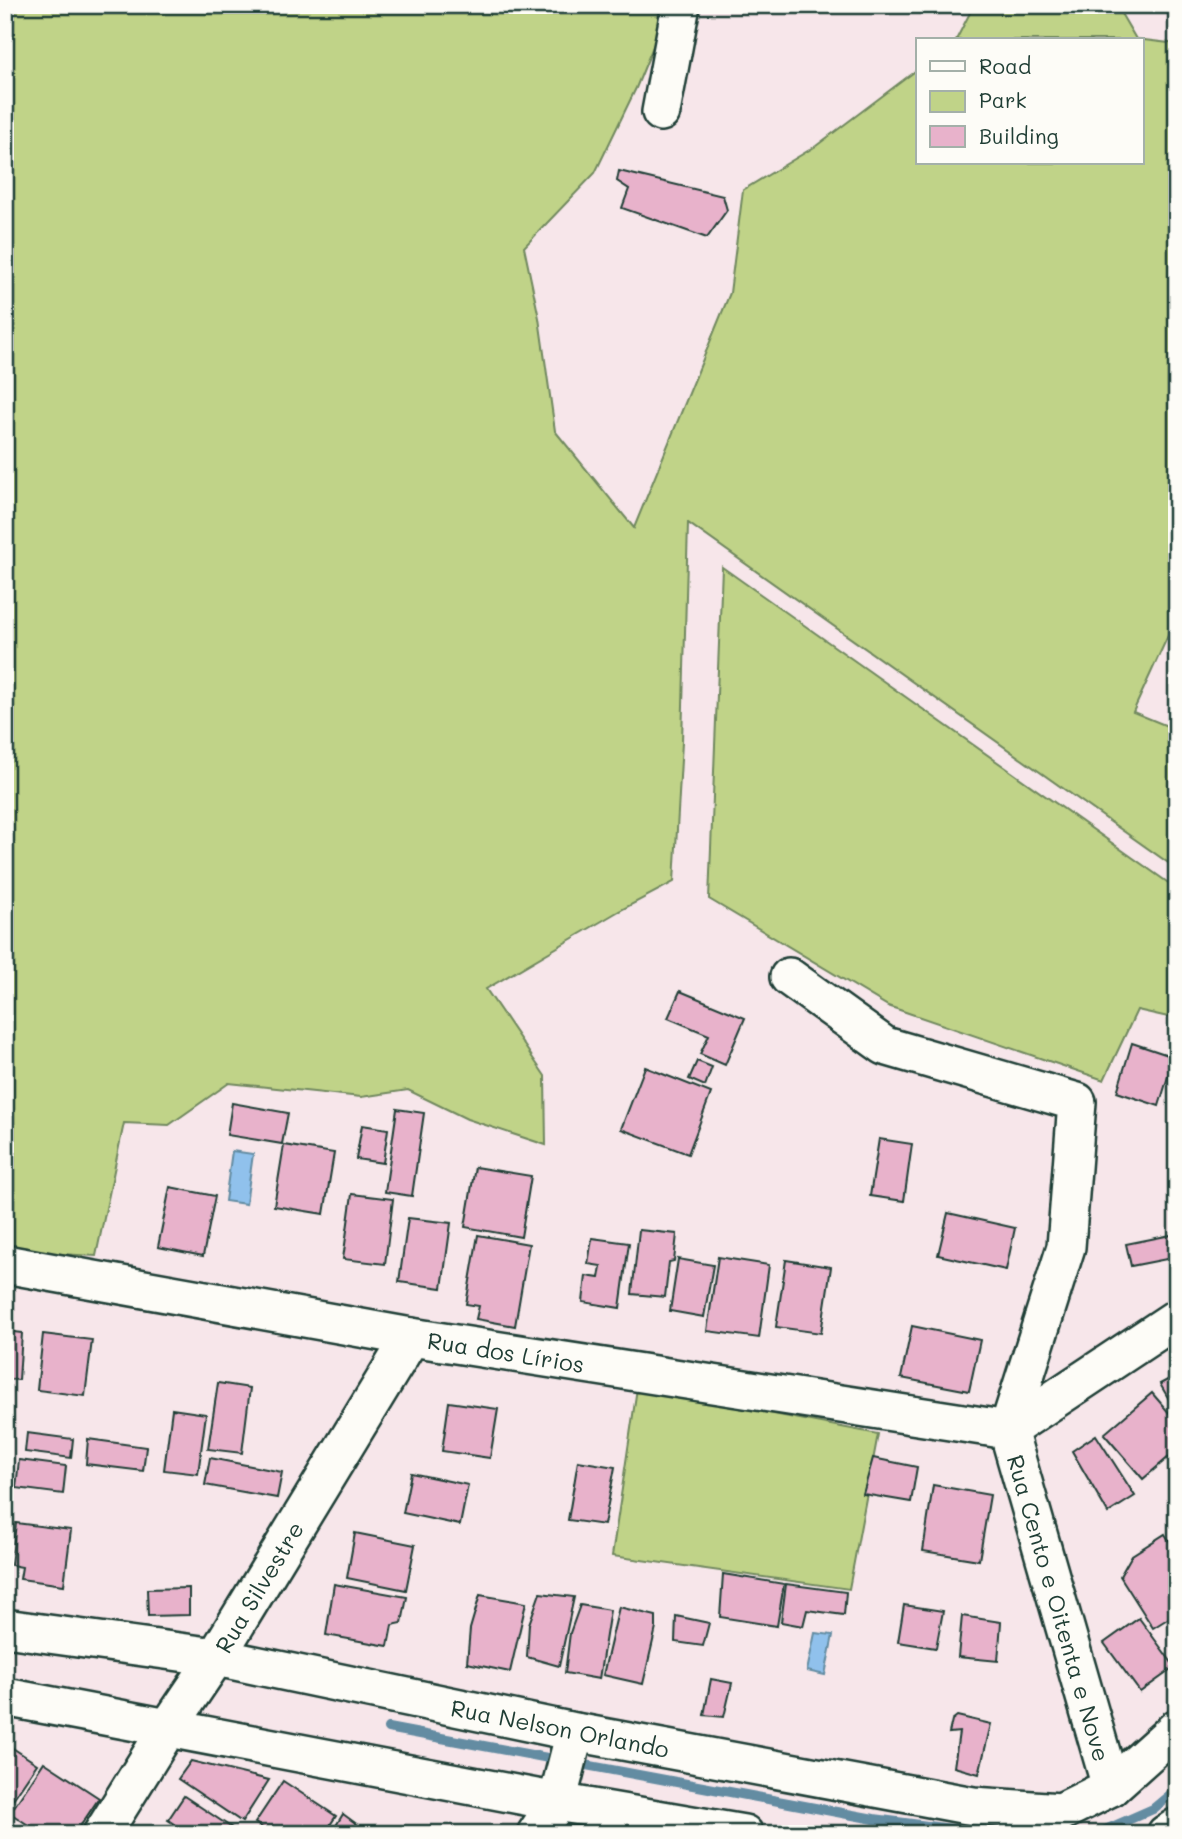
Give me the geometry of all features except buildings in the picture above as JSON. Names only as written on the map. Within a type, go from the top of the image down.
[{"type":"street","points":[[661,112],[681,5]]},
{"type":"street","points":[[789,977],[885,1046],[1077,1102],[1066,1247],[1008,1430]]},
{"type":"street","name":"Rua dos Lírios","points":[[5,1264],[411,1337],[1008,1430]]},
{"type":"street","points":[[1008,1430],[1177,1318]]},
{"type":"street","name":"Rua Silvestre","points":[[102,1834],[216,1657],[411,1337]]},
{"type":"street","name":"Rua Cento e Oitenta e Nove","points":[[1008,1430],[1111,1787]]},
{"type":"street","name":"Rua Nelson Orlando","points":[[5,1628],[216,1657],[575,1732],[973,1806],[1061,1812],[1111,1787],[1177,1728]]},
{"type":"street","points":[[5,1697],[556,1802],[744,1834]]},
{"type":"street","points":[[536,1834],[556,1802],[575,1732]]},
{"type":"street","points":[[1166,1834],[1177,1827]]},
{"type":"green space","points":[[5,5],[670,5],[636,88],[595,173],[524,247],[539,318],[555,431],[634,528],[730,293],[743,190],[816,146],[916,71],[916,164],[1144,164],[1144,40],[1177,44],[1177,616],[1133,712],[1177,730],[1177,869],[688,523],[682,742],[674,882],[486,989],[545,1076],[546,1145],[467,1119],[408,1090],[361,1097],[229,1083],[169,1125],[124,1123],[96,1256],[5,1251]]},
{"type":"green space","points":[[974,5],[1116,5],[1135,38],[957,38]]},
{"type":"green space","points":[[722,567],[1177,889],[1177,1019],[1137,1010],[1104,1080],[888,1006],[709,899]]},
{"type":"green space","points":[[637,1388],[878,1434],[849,1589],[612,1556]]},
{"type":"water","points":[[232,1151],[253,1154],[246,1204],[225,1201]]},
{"type":"water","points":[[815,1633],[833,1635],[825,1675],[807,1671]]},
{"type":"waterway","points":[[388,1728],[874,1819],[989,1834]]},
{"type":"waterway","points":[[1096,1834],[1153,1809],[1177,1789]]}]
